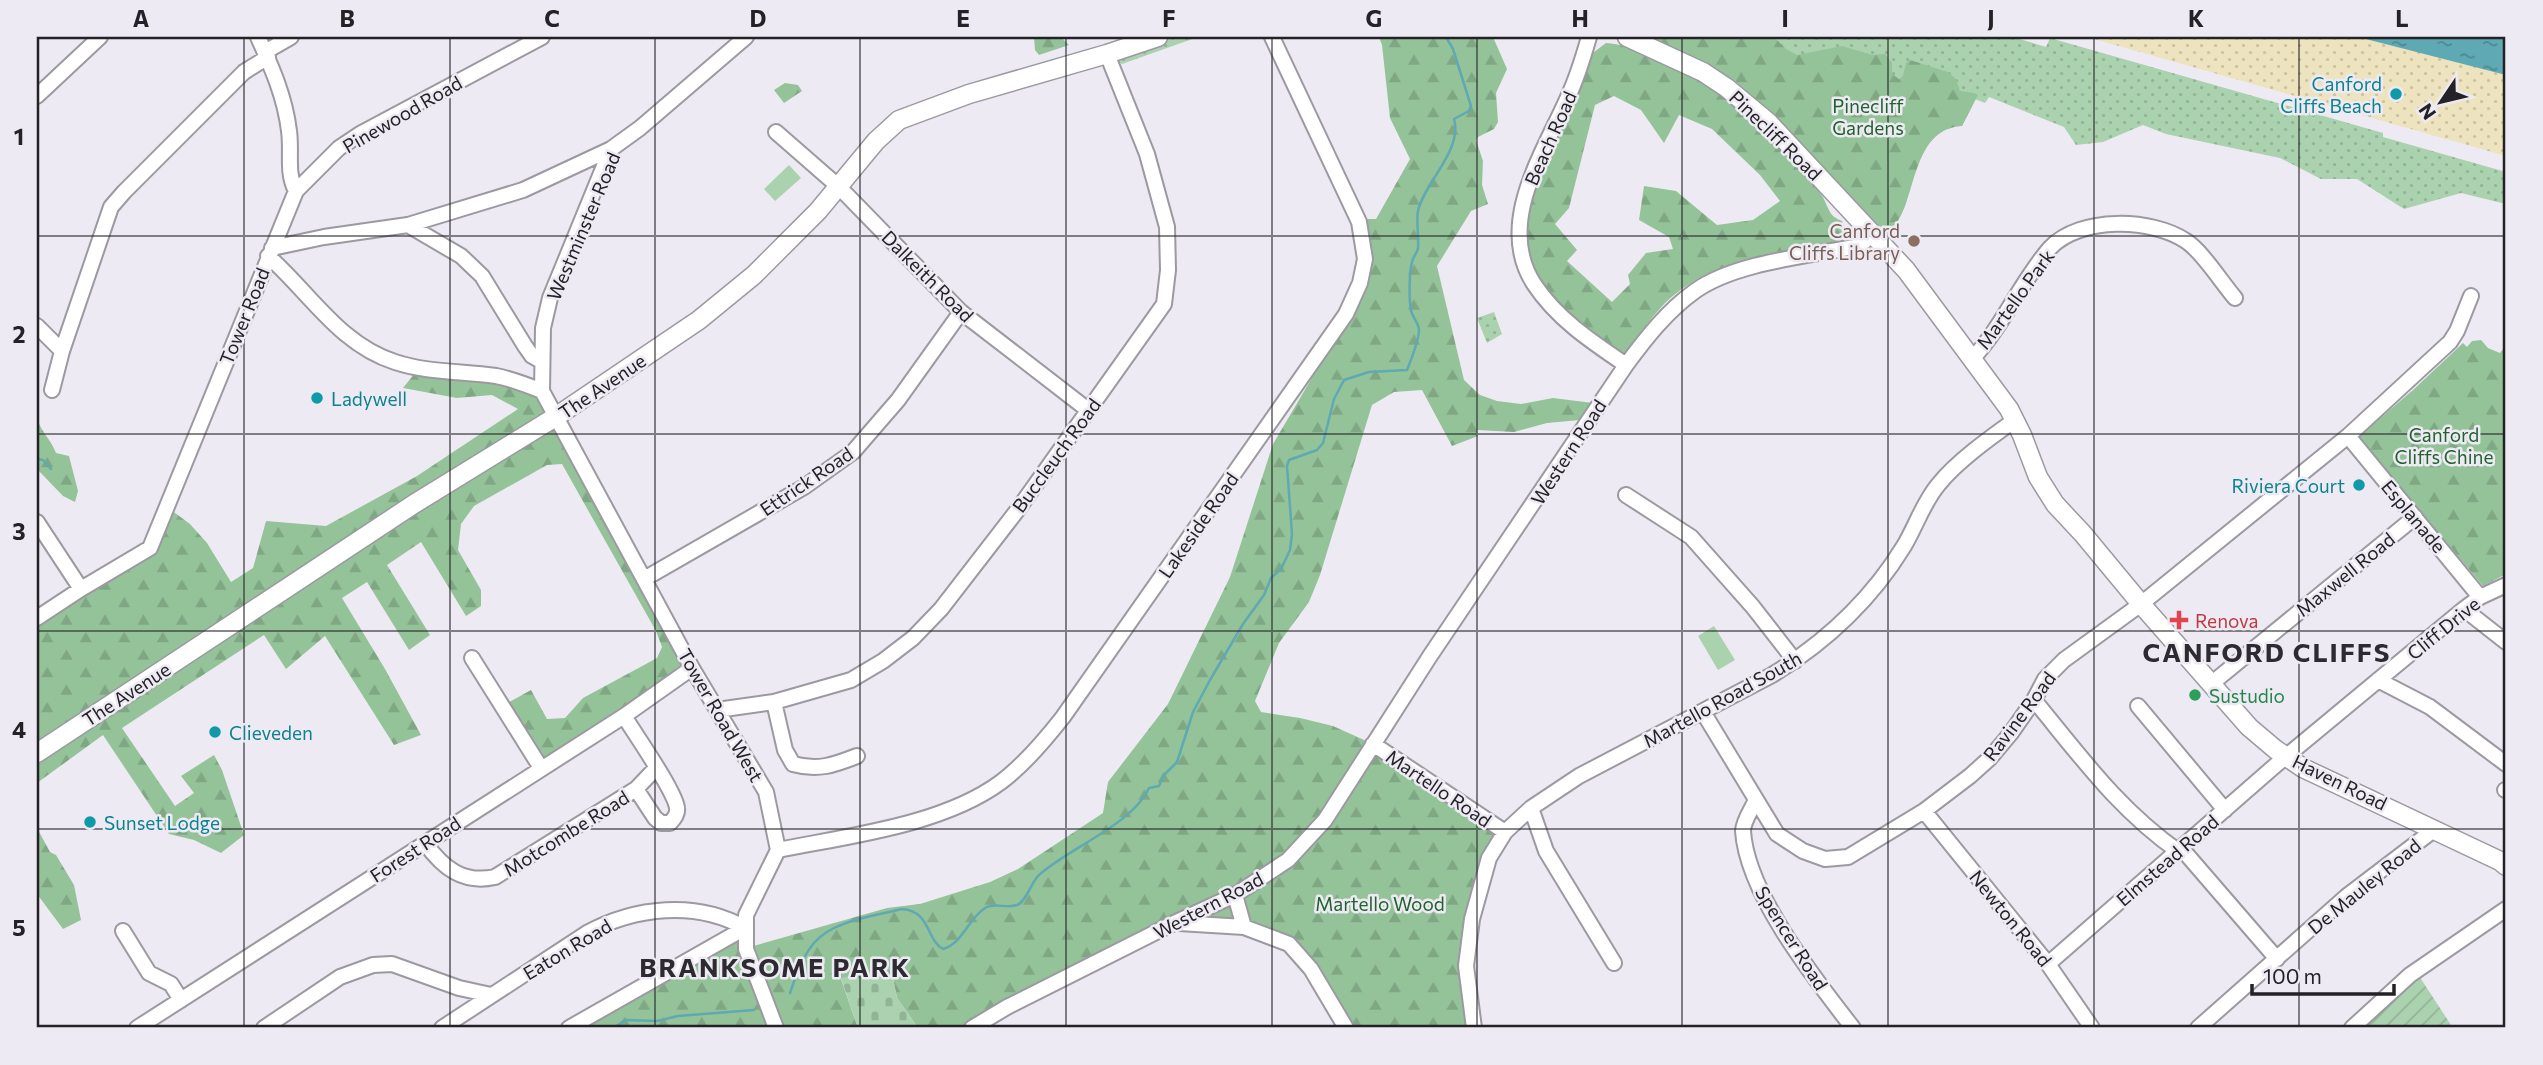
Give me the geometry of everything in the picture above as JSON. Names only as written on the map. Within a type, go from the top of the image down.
[{"type":"main road","name":"The Avenue","points":[[37,752],[414,504],[557,416],[708,313],[754,275],[839,187],[876,141],[899,120],[969,94],[1158,37]]},
{"type":"main road","name":"Pinecliff Road","points":[[1627,37],[1703,72],[1742,99],[1792,146],[1872,235]]},
{"type":"main road","points":[[1872,235],[1906,270],[1973,358],[2015,420],[2045,492],[2141,604]]},
{"type":"main road","name":"Haven Road","points":[[2141,604],[2249,727],[2287,756],[2321,777],[2435,829],[2506,866]]},
{"type":"street","points":[[39,89],[100,37]]},
{"type":"street","points":[[258,37],[282,95],[290,133],[291,181],[296,191]]},
{"type":"street","points":[[52,390],[62,351],[111,208],[244,72],[291,37]]},
{"type":"street","name":"Pinewood Road","points":[[270,252],[296,191],[339,148],[360,134],[542,37]]},
{"type":"street","name":"Westminster Road","points":[[542,391],[543,328],[550,298],[611,149],[640,128],[746,37]]},
{"type":"street","name":"Lakeside Road","points":[[778,850],[928,817],[964,804],[1001,782],[1040,746],[1346,314],[1360,283],[1365,259],[1359,222],[1272,37]]},
{"type":"street","name":"Beach Road","points":[[1590,37],[1572,89],[1529,182],[1523,202],[1520,232],[1523,256],[1532,282],[1552,307],[1586,338],[1626,365]]},
{"type":"street","name":"Buccleuch Road","points":[[717,710],[774,702],[852,680],[912,638],[941,609],[1016,512],[1164,304],[1168,270],[1167,227],[1147,154],[1107,54]]},
{"type":"street","name":"Dalkeith Road","points":[[776,132],[839,187],[961,312],[1088,410]]},
{"type":"street","points":[[270,252],[324,237],[408,225],[523,190],[611,149]]},
{"type":"street","name":"Martello Park","points":[[1973,358],[2050,249],[2074,231],[2094,225],[2110,223],[2137,226],[2180,237],[2195,248],[2235,298]]},
{"type":"street","points":[[408,225],[461,256],[482,276],[532,356],[541,361]]},
{"type":"street","name":"Western Road","points":[[972,1028],[1007,1007],[1236,895],[1288,860],[1325,820],[1626,365],[1653,329],[1697,289],[1735,271],[1859,246],[1872,235]]},
{"type":"street","name":"Tower Road","points":[[37,618],[150,548],[270,252],[333,324],[364,347],[393,362],[431,371],[498,377],[542,391]]},
{"type":"street","name":"Ravine Road","points":[[1703,712],[1739,769],[1755,802],[1777,834],[1802,852],[1825,859],[1848,858],[1924,811],[1990,758],[2034,701],[2045,679],[2064,660],[2141,604],[2352,433],[2450,342],[2471,296]]},
{"type":"street","name":"Ettrick Road","points":[[644,579],[804,487],[853,452],[898,400],[961,312]]},
{"type":"street","points":[[37,326],[62,351]]},
{"type":"street","name":"Tower Road West","points":[[542,391],[692,668],[766,792],[778,850]]},
{"type":"street","name":"Martello Road South","points":[[1579,776],[1795,661],[1843,624],[1862,604],[1904,546],[1938,484],[2015,420]]},
{"type":"street","name":"Esplanade","points":[[2352,433],[2480,597]]},
{"type":"street","points":[[1626,495],[1691,537],[1753,607],[1795,661]]},
{"type":"street","name":"Maxwell Road","points":[[2211,684],[2415,517]]},
{"type":"street","points":[[37,522],[81,589]]},
{"type":"street","name":"Cliff Drive","points":[[2287,756],[2464,609],[2480,597],[2506,585]]},
{"type":"street","points":[[2464,609],[2506,642]]},
{"type":"street","points":[[472,658],[541,768]]},
{"type":"street","name":"Forest Road","points":[[137,1028],[624,716],[692,668]]},
{"type":"street","points":[[2378,680],[2430,707],[2506,764]]},
{"type":"street","points":[[2034,701],[2118,801],[2151,832],[2181,851],[2277,959]]},
{"type":"street","points":[[774,702],[785,750],[793,764],[810,769],[834,765],[858,756]]},
{"type":"street","points":[[2138,706],[2225,810]]},
{"type":"street","name":"Motcombe Road","points":[[624,716],[677,809],[675,818],[670,823],[661,823],[636,789]]},
{"type":"street","name":"Martello Road","points":[[1373,744],[1505,832]]},
{"type":"street","name":"Elmstead Road","points":[[2048,964],[2287,756]]},
{"type":"street","name":"Motcombe Road","points":[[425,843],[435,857],[451,871],[475,879],[495,877],[636,789],[656,768]]},
{"type":"street","name":"Martello Road","points":[[1474,1028],[1466,966],[1472,919],[1489,858],[1505,832],[1531,808],[1579,776]]},
{"type":"street","name":"Spencer Road","points":[[1755,802],[1743,828],[1755,876],[1800,956],[1853,1028]]},
{"type":"street","points":[[1531,808],[1546,851],[1614,963]]},
{"type":"street","name":"Newton Road","points":[[1924,811],[2048,964],[2092,1028]]},
{"type":"street","name":"De Mauley Road","points":[[2198,1028],[2347,896],[2435,829]]},
{"type":"street","points":[[776,1028],[746,948],[745,928],[746,915],[754,895],[778,850]]},
{"type":"street","points":[[1236,895],[1244,927]]},
{"type":"street","points":[[2352,1028],[2410,975],[2506,909]]},
{"type":"street","name":"Eaton Road","points":[[442,1028],[587,933],[610,921],[652,911],[696,911],[731,920],[745,928]]},
{"type":"street","points":[[1174,923],[1244,927],[1289,944],[1311,970],[1346,1028]]},
{"type":"street","points":[[569,1028],[745,928]]},
{"type":"street","points":[[123,931],[149,974],[170,984],[181,1000]]},
{"type":"street","points":[[264,1028],[340,977],[373,965],[392,964],[459,988],[491,995]]},
{"type":"green space","points":[[1034,37],[1061,37],[1069,45],[1039,55],[1035,50]]},
{"type":"green space","points":[[1171,37],[1198,37],[1122,64],[1116,60]]},
{"type":"green space","name":"Martello Wood","points":[[1379,37],[1493,37],[1507,69],[1496,93],[1498,122],[1494,129],[1476,140],[1483,161],[1482,185],[1488,204],[1471,211],[1437,266],[1464,380],[1480,395],[1497,401],[1521,404],[1553,398],[1593,403],[1580,420],[1547,423],[1514,432],[1477,430],[1478,436],[1452,446],[1422,390],[1394,392],[1372,405],[1320,575],[1309,602],[1279,643],[1255,701],[1261,712],[1333,726],[1373,744],[1505,832],[1489,858],[1466,966],[1474,1028],[1346,1028],[1289,944],[1244,927],[1175,923],[972,1028],[918,1028],[897,998],[891,969],[841,979],[858,1028],[569,1028],[745,928],[746,948],[887,908],[920,904],[990,882],[1018,869],[1103,813],[1108,782],[1168,704],[1230,577],[1273,444],[1366,286],[1372,257],[1367,219],[1376,219],[1410,159],[1390,118]]},
{"type":"green space","points":[[1645,37],[2013,37],[2046,47],[2050,38],[2383,133],[2383,137],[2506,172],[2506,204],[2461,193],[2404,209],[2357,179],[2321,179],[2280,158],[2166,134],[2143,125],[2103,142],[2076,145],[2064,127],[1989,97],[1985,103],[1975,99],[1962,126],[1949,129],[1929,143],[1906,203],[1888,237],[1799,141],[1735,81]]},
{"type":"green space","name":"Pinecliff Gardens","points":[[1645,37],[1774,37],[1797,55],[1842,46],[1873,55],[1885,54],[1892,63],[1892,74],[1899,79],[1910,60],[1948,72],[1956,79],[1960,91],[1978,95],[1962,126],[1938,135],[1923,154],[1902,212],[1888,237],[1799,141],[1735,81]]},
{"type":"green space","points":[[1606,43],[1630,47],[1682,70],[1734,104],[1758,122],[1794,159],[1823,197],[1832,214],[1842,221],[1846,231],[1842,239],[1723,267],[1683,288],[1665,303],[1624,354],[1602,344],[1551,296],[1540,280],[1527,247],[1526,227],[1536,181],[1590,55]],"holes":[[[1614,96],[1641,110],[1664,143],[1679,115],[1712,129],[1760,175],[1780,201],[1753,220],[1717,225],[1676,191],[1644,186],[1639,220],[1669,237],[1673,249],[1646,253],[1628,275],[1630,284],[1612,302],[1567,261],[1577,250],[1555,224],[1569,208],[1595,105]]]},
{"type":"green space","points":[[785,83],[798,85],[802,91],[784,103],[774,90]]},
{"type":"green space","points":[[789,165],[801,178],[775,201],[764,189]]},
{"type":"green space","points":[[1494,312],[1502,334],[1487,343],[1477,318]]},
{"type":"green space","name":"Canford Cliffs Chine","points":[[2481,340],[2488,348],[2500,353],[2506,345],[2506,574],[2483,586],[2358,437],[2463,343],[2467,347],[2472,341]]},
{"type":"green space","points":[[419,368],[542,391],[692,668],[541,768],[502,706],[531,690],[547,719],[565,718],[583,698],[657,658],[662,647],[656,631],[562,464],[547,465],[474,506],[461,524],[458,550],[481,590],[481,606],[466,616],[421,542],[387,565],[430,635],[409,650],[367,582],[342,598],[421,735],[394,745],[325,636],[286,669],[264,635],[122,728],[175,806],[194,793],[181,776],[214,755],[222,770],[244,835],[221,853],[194,840],[169,834],[103,735],[37,783],[37,618],[150,548],[167,507],[190,524],[207,543],[231,582],[253,568],[266,521],[326,526],[417,476],[518,409],[492,395],[457,398],[403,388]]},
{"type":"green space","points":[[37,419],[56,453],[69,456],[78,491],[75,502],[63,496],[37,469]]},
{"type":"green space","points":[[1714,626],[1735,660],[1718,670],[1698,636]]},
{"type":"green space","points":[[37,828],[50,852],[56,855],[74,885],[81,920],[63,929],[37,894]]},
{"type":"green space","points":[[891,968],[897,998],[918,1028],[858,1028],[841,978]]},
{"type":"green space","points":[[2419,976],[2453,1028],[2362,1028]]},
{"type":"sand","name":"Canford Cliffs Beach","points":[[2087,37],[2435,37],[2506,54],[2506,156]]},
{"type":"water","points":[[2358,37],[2506,37],[2506,75]]},
{"type":"waterway","points":[[790,993],[803,960],[814,943],[832,929],[855,920],[902,909],[911,911],[923,920],[938,945],[943,949],[950,946],[985,908],[1020,903],[1039,875],[1129,813],[1149,788],[1159,786],[1164,775],[1177,762],[1193,712],[1210,680],[1243,624],[1264,595],[1271,578],[1281,569],[1290,550],[1292,534],[1287,466],[1289,460],[1317,450],[1323,443],[1334,399],[1344,380],[1369,372],[1407,370],[1413,356],[1419,330],[1411,310],[1410,279],[1418,248],[1418,211],[1453,143],[1454,119],[1469,111],[1471,106],[1453,49],[1446,37]]},
{"type":"waterway","points":[[37,459],[43,460],[51,469]]},
{"type":"waterway","points":[[614,1028],[625,1020],[657,1021],[678,1016],[754,1010]]},
{"type":"place","name":"Canford Cliffs Beach","points":[[2396,94]]},
{"type":"place","name":"Canford Cliffs Library","points":[[1914,241]]},
{"type":"place","name":"Ladywell","points":[[317,398]]},
{"type":"place","name":"Riviera Court","points":[[2359,485]]},
{"type":"place","name":"Renova","points":[[2179,620]]},
{"type":"place","name":"Sustudio","points":[[2195,695]]},
{"type":"place","name":"Clieveden","points":[[215,732]]},
{"type":"place","name":"Sunset Lodge","points":[[90,822]]},
{"type":"district","name":"CANFORD CLIFFS","points":[[2267,651]]},
{"type":"district","name":"BRANKSOME PARK","points":[[775,966]]}]
